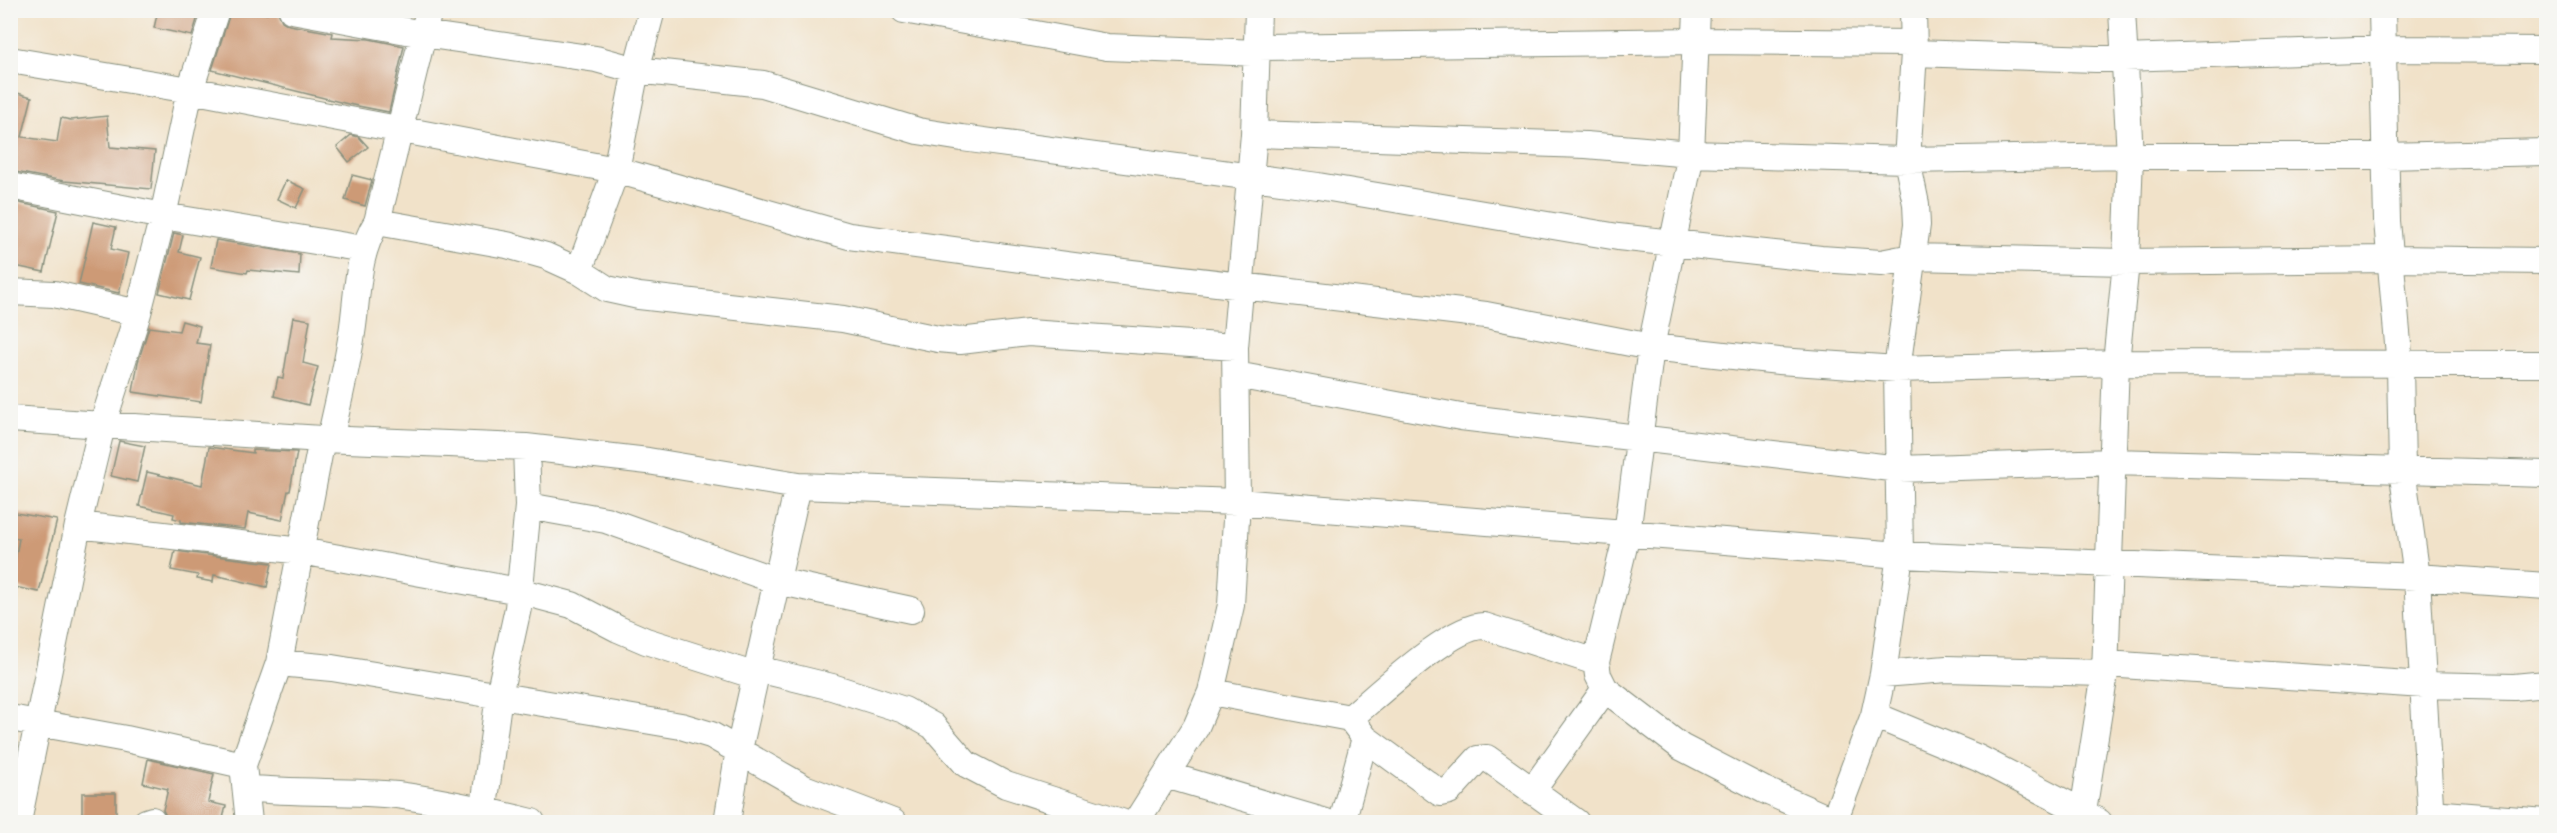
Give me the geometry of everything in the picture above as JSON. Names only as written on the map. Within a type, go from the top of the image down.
[{"type":"street","points":[[18,822],[78,525],[102,426],[138,313],[163,216],[190,90],[216,10]]},
{"type":"street","points":[[292,10],[426,22],[596,59],[636,70],[763,84],[918,131],[1249,177],[1464,209],[1590,233],[1673,243],[1881,263],[1912,257],[2126,261],[2391,259],[2547,261]]},
{"type":"street","points":[[579,271],[616,170],[636,70],[652,10]]},
{"type":"street","points":[[904,10],[1107,47],[1258,50],[1698,41],[2124,58],[2385,49],[2547,50]]},
{"type":"street","points":[[1136,822],[1196,727],[1211,692],[1231,605],[1238,502],[1235,347],[1254,135],[1258,10]]},
{"type":"street","points":[[1697,10],[1698,41],[1691,154],[1651,347],[1627,534],[1596,662],[1598,675],[1605,689],[1681,747],[1764,790],[1835,822],[1874,715],[1883,674],[1900,555],[1897,369],[1917,225],[1916,204],[1907,160],[1913,10]]},
{"type":"street","points":[[1874,715],[1978,758],[2091,817],[2105,669],[2116,363],[2126,261],[2130,156],[2122,10]]},
{"type":"street","points":[[2382,10],[2385,49],[2386,156],[2391,259],[2400,366],[2403,470],[2417,578],[2431,818],[2547,822]]},
{"type":"street","points":[[249,822],[244,777],[279,663],[301,551],[353,326],[359,271],[364,249],[377,222],[426,22]]},
{"type":"street","points":[[10,60],[190,90],[398,131],[616,170],[849,236],[1070,266],[1486,315],[1651,347],[1897,369],[2116,363],[2400,366],[2547,364]]},
{"type":"street","points":[[1254,135],[1586,146],[1691,154],[1907,160],[2130,156],[2386,156],[2547,152]]},
{"type":"street","points":[[10,186],[163,216],[364,249]]},
{"type":"street","points":[[377,222],[507,245],[546,256],[579,271],[607,289],[639,296],[764,312],[843,319],[938,339],[960,341],[1028,333],[1235,347]]},
{"type":"street","points":[[10,292],[54,294],[138,313]]},
{"type":"street","points":[[1236,375],[1461,417],[1640,440],[1740,448],[1781,456],[1899,469],[2113,462],[2547,474]]},
{"type":"street","points":[[10,419],[326,440],[526,447],[648,461],[798,486],[1238,502],[1900,555],[2547,586]]},
{"type":"street","points":[[483,816],[499,695],[519,591],[528,506],[526,447]]},
{"type":"street","points":[[727,822],[739,750],[798,486]]},
{"type":"street","points":[[528,506],[606,520],[777,581],[911,610]]},
{"type":"street","points":[[78,525],[301,551],[519,591],[572,604],[646,641],[757,673],[832,687],[904,710],[933,726],[966,764],[1006,785],[1121,822]]},
{"type":"street","points":[[1342,822],[1357,728],[1434,650],[1467,628],[1484,626],[1596,662]]},
{"type":"street","points":[[279,663],[332,668],[681,726],[711,735],[804,788],[893,822]]},
{"type":"street","points":[[1883,674],[1947,669],[2105,669],[2424,685],[2514,687],[2547,684]]},
{"type":"street","points":[[1532,791],[1605,689]]},
{"type":"street","points":[[1211,692],[1325,712],[1357,728],[1440,793],[1449,791],[1478,759],[1487,758],[1576,822]]},
{"type":"street","points":[[10,718],[38,722],[244,777],[283,793],[396,795],[483,816],[532,822]]},
{"type":"street","points":[[1166,775],[1326,822]]},
{"type":"building","points":[[158,10],[200,10],[192,36],[154,28]]},
{"type":"building","points":[[231,10],[252,10],[267,14],[268,10],[277,10],[282,21],[289,25],[333,33],[332,37],[369,39],[404,46],[389,112],[212,70]]},
{"type":"building","points":[[10,91],[32,97],[22,137],[57,142],[61,118],[71,120],[107,116],[110,147],[155,151],[151,189],[64,181],[10,171]]},
{"type":"building","points":[[351,135],[359,137],[368,147],[349,162],[337,147]]},
{"type":"building","points":[[352,175],[372,180],[365,206],[345,200]]},
{"type":"building","points":[[286,180],[305,189],[296,208],[277,199]]},
{"type":"building","points":[[10,201],[58,211],[44,272],[10,265]]},
{"type":"building","points":[[93,222],[116,227],[111,249],[128,253],[119,293],[79,284]]},
{"type":"building","points":[[174,233],[183,235],[179,252],[200,257],[189,300],[159,293]]},
{"type":"building","points":[[216,240],[300,254],[299,275],[248,270],[247,273],[211,267]]},
{"type":"building","points":[[293,317],[310,320],[303,363],[318,367],[308,405],[274,396],[278,377],[283,378]]},
{"type":"building","points":[[182,321],[200,326],[196,343],[210,345],[201,402],[133,392],[138,362],[149,327],[179,331]]},
{"type":"building","points":[[119,441],[145,446],[137,482],[111,476]]},
{"type":"building","points":[[209,447],[253,453],[253,450],[297,452],[282,520],[248,513],[245,529],[181,522],[173,518],[174,514],[139,506],[147,472],[202,485]]},
{"type":"building","points":[[10,512],[57,520],[39,592],[10,586],[19,539],[10,537]]},
{"type":"building","points":[[175,551],[272,563],[267,587],[214,575],[213,582],[197,579],[198,575],[171,570]]},
{"type":"building","points":[[148,759],[214,774],[208,802],[226,806],[222,822],[173,822],[174,818],[166,816],[163,810],[168,789],[143,783]]},
{"type":"building","points":[[82,793],[116,793],[116,817],[82,817]]}]
